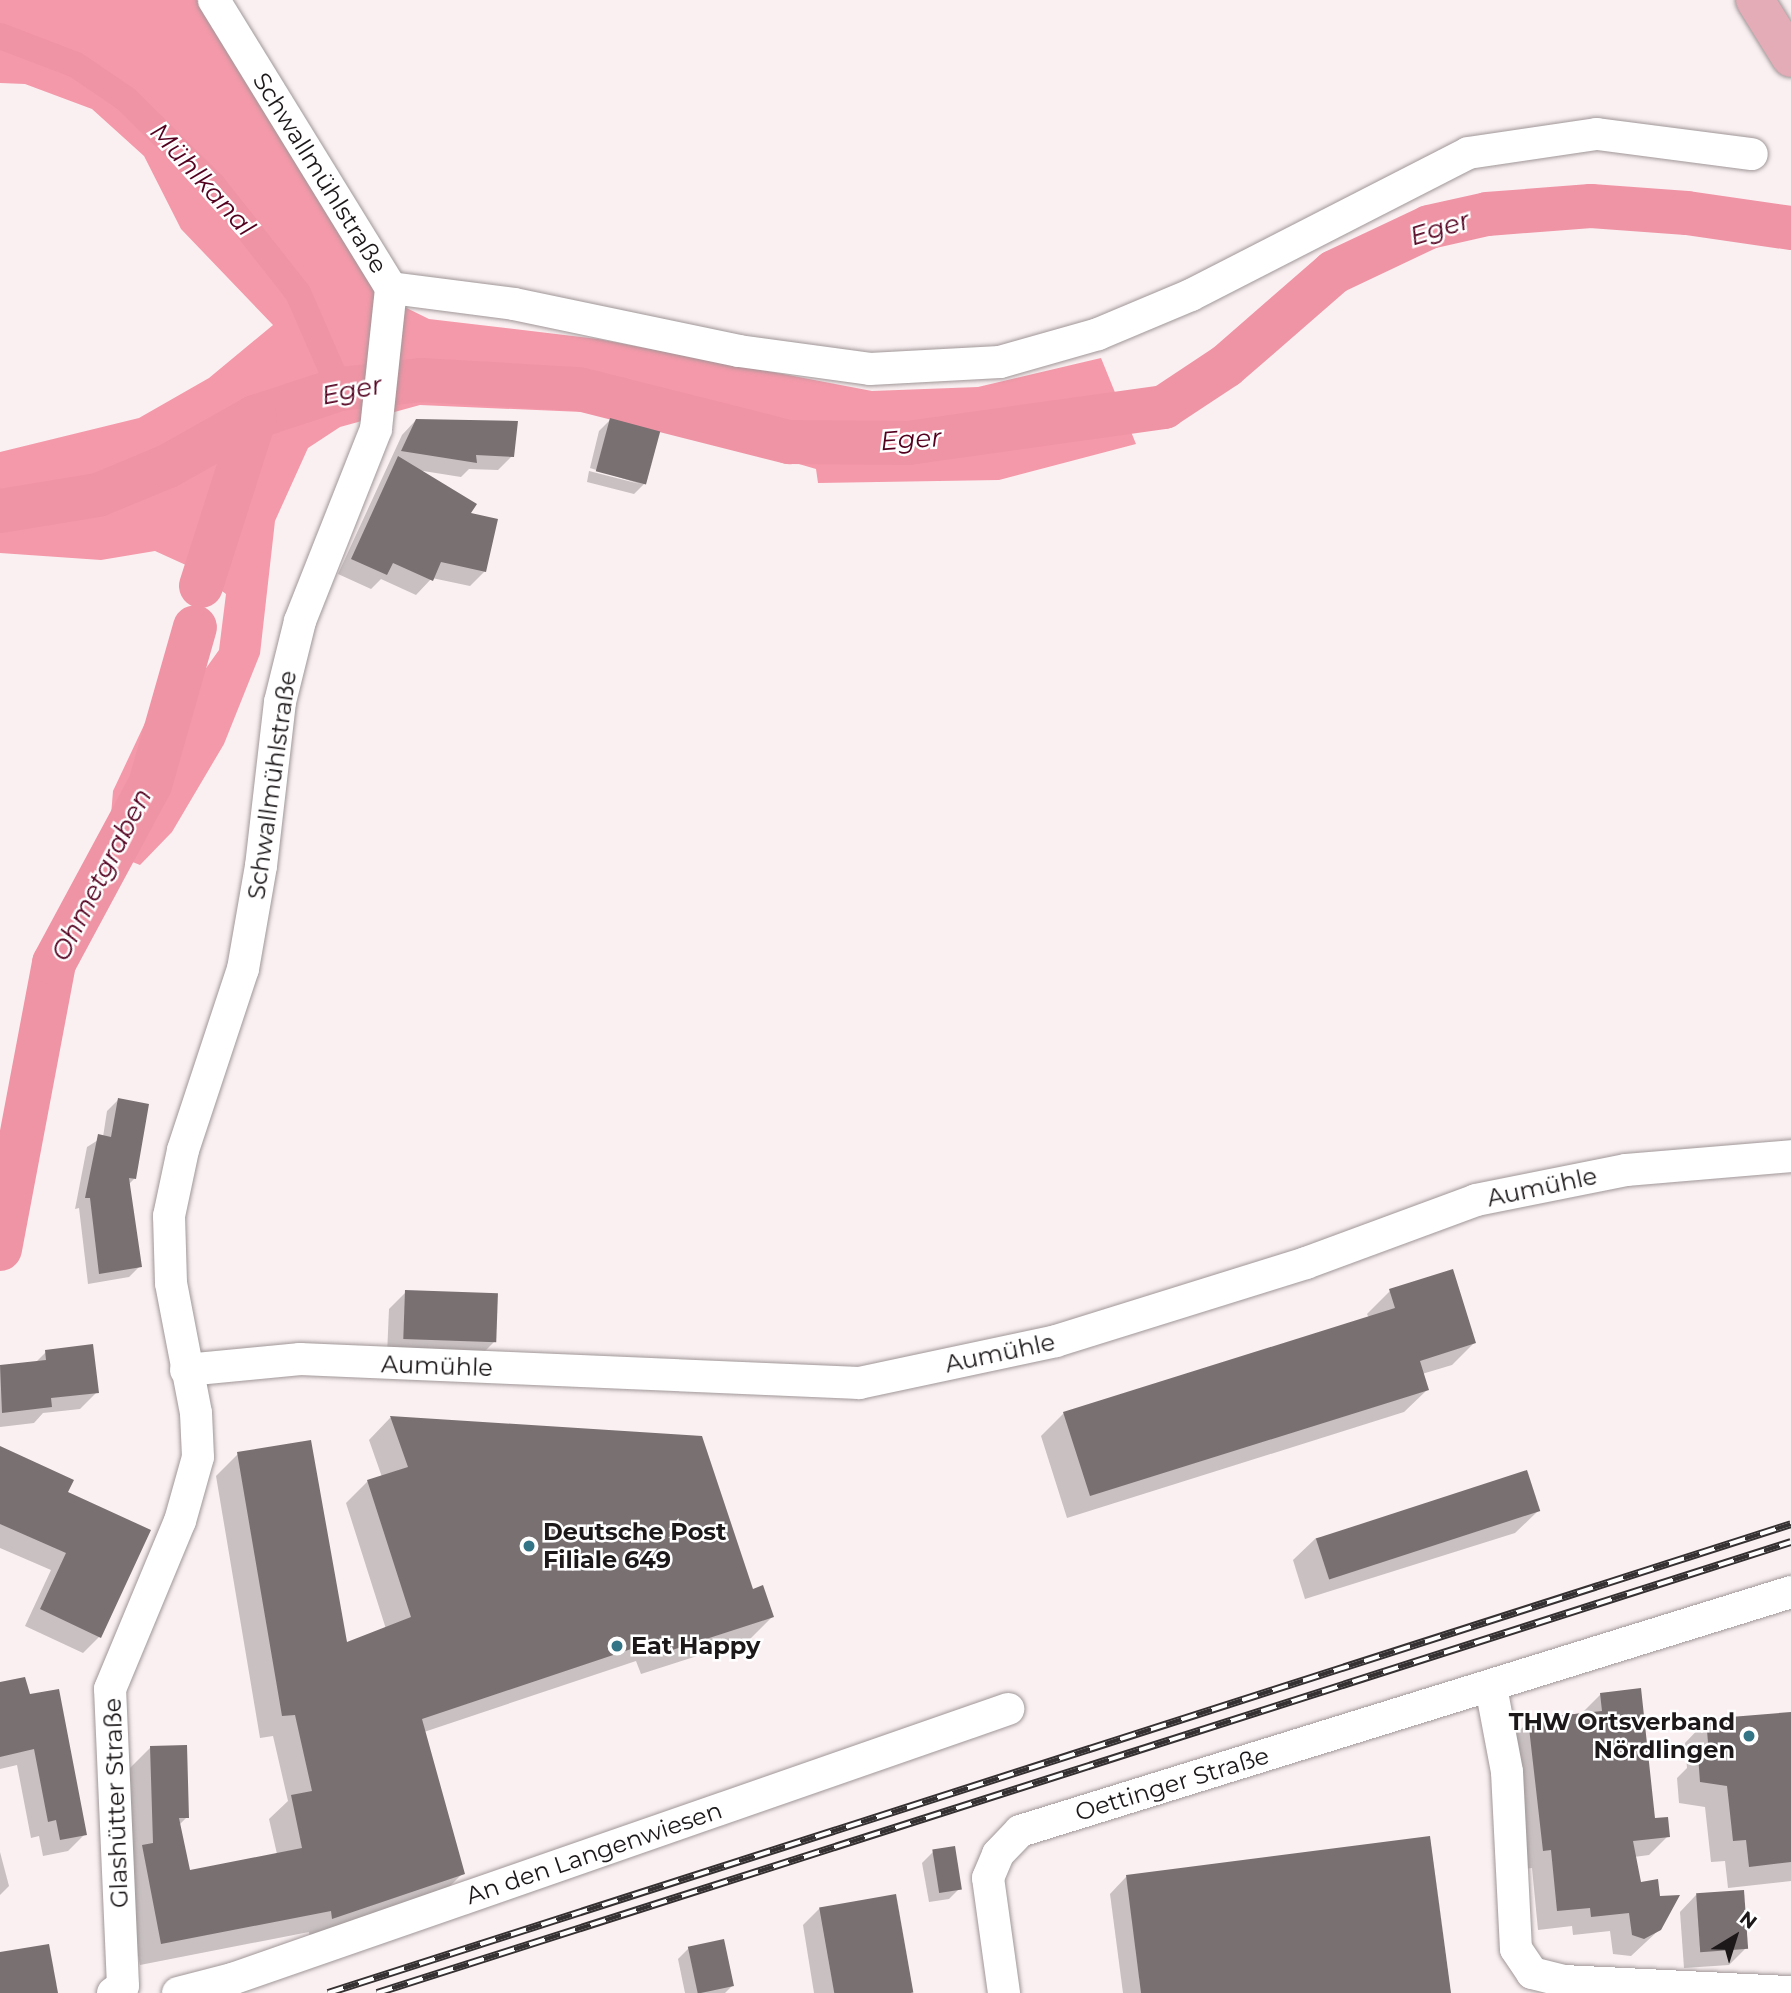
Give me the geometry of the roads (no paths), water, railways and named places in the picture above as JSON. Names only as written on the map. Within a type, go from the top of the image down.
[{"type":"main road","points":[[1755,0],[1791,58]]},
{"type":"street","name":"Schwallmühlstraße","points":[[196,1413],[171,1283],[169,1216],[183,1150],[243,969],[261,866],[280,702],[300,621],[376,429],[391,288],[214,0]]},
{"type":"street","points":[[391,288],[514,304],[740,351],[870,369],[1000,362],[1098,334],[1191,295],[1468,153],[1597,134],[1752,153]]},
{"type":"street","name":"Aumühle","points":[[186,1370],[300,1359],[859,1383],[1056,1341],[1306,1263],[1476,1200],[1626,1170],[1791,1156]]},
{"type":"street","name":"Glashütter Straße","points":[[124,1991],[110,1689],[180,1521],[198,1457],[196,1413]]},
{"type":"street","name":"Oettinger Straße","points":[[1004,1993],[988,1878],[998,1854],[1020,1831],[1791,1592]]},
{"type":"street","points":[[1491,1687],[1507,1772],[1516,1949],[1532,1973],[1563,1981],[1791,1992]]},
{"type":"street","name":"An den Langenwiesen","points":[[178,1993],[232,1979],[1008,1709]]},
{"type":"waterway","name":"Mühlkanal","points":[[0,36],[76,65],[126,99],[213,185],[298,293],[340,389]]},
{"type":"waterway","name":"Eger","points":[[0,511],[98,495],[168,466],[255,417],[340,389],[421,380],[579,389],[789,442],[908,443],[1164,407],[1226,366],[1334,272],[1429,227],[1487,214],[1591,206],[1687,213],[1791,228]]},
{"type":"waterway","name":"Ohmetgraben","points":[[201,586],[255,417]]},
{"type":"waterway","name":"Ohmetgraben","points":[[0,1249],[54,963],[150,785],[195,627]]},
{"type":"railway","points":[[328,1993],[1791,1524]]},
{"type":"railway","points":[[377,1993],[1791,1542]]},
{"type":"place","name":"Deutsche Post Filiale 649","points":[[529,1546]]},
{"type":"place","name":"Eat Happy","points":[[617,1646]]},
{"type":"place","name":"THW Ortsverband Nördlingen","points":[[1749,1736]]}]
